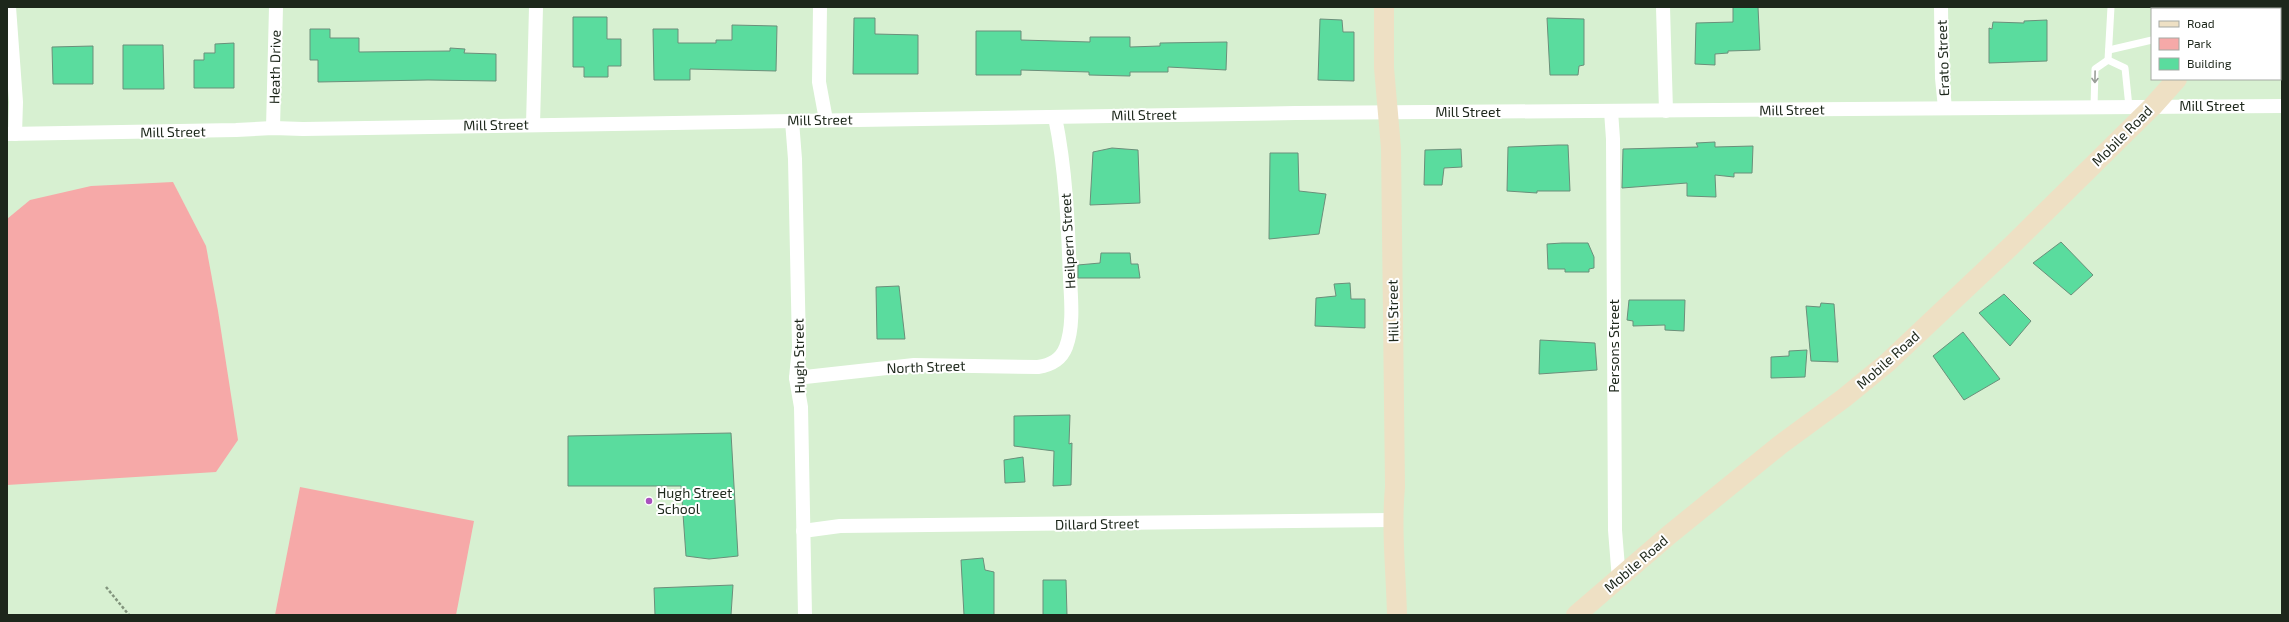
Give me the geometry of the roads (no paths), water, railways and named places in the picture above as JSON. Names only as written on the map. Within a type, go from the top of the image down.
[{"type":"street","points":[[9,7],[16,102],[11,134]]},
{"type":"street","name":"Heath Drive","points":[[273,128],[276,7]]},
{"type":"street","points":[[533,125],[536,7]]},
{"type":"street","points":[[820,7],[819,82],[826,120]]},
{"type":"street","name":"Hill Street","points":[[1384,7],[1384,68],[1391,148],[1395,487],[1392,520],[1396,549],[1397,615]]},
{"type":"street","points":[[1664,7],[1666,112]]},
{"type":"street","name":"Erato Street","points":[[1941,7],[1942,78],[1945,108]]},
{"type":"street","name":"Mobile Road","points":[[1576,615],[1619,580],[1669,535],[1774,450],[1844,398],[1888,362],[2011,246],[2152,107],[2176,80]]},
{"type":"street","name":"Mill Street","points":[[11,134],[273,128],[303,129],[1388,112],[1666,112],[1945,108],[2282,106]]},
{"type":"street","name":"Persons Street","points":[[1611,111],[1613,147],[1615,530],[1619,580]]},
{"type":"street","name":"Heilpern Street","points":[[1055,361],[1066,348],[1070,333],[1071,306],[1062,153],[1056,117]]},
{"type":"street","name":"Hugh Street","points":[[792,121],[795,159],[799,347],[796,378],[801,407],[805,615]]},
{"type":"street","name":"North Street","points":[[796,378],[914,365],[1038,367],[1055,361]]},
{"type":"street","name":"Dillard Street","points":[[803,531],[840,526],[1392,520]]},
{"type":"lane","points":[[2094,107],[2095,69],[2108,60],[2111,7]]},
{"type":"lane","points":[[2109,50],[2151,40]]},
{"type":"lane","points":[[2108,60],[2125,68],[2129,107]]},
{"type":"place","name":"Hugh Street School","points":[[649,501]]}]
